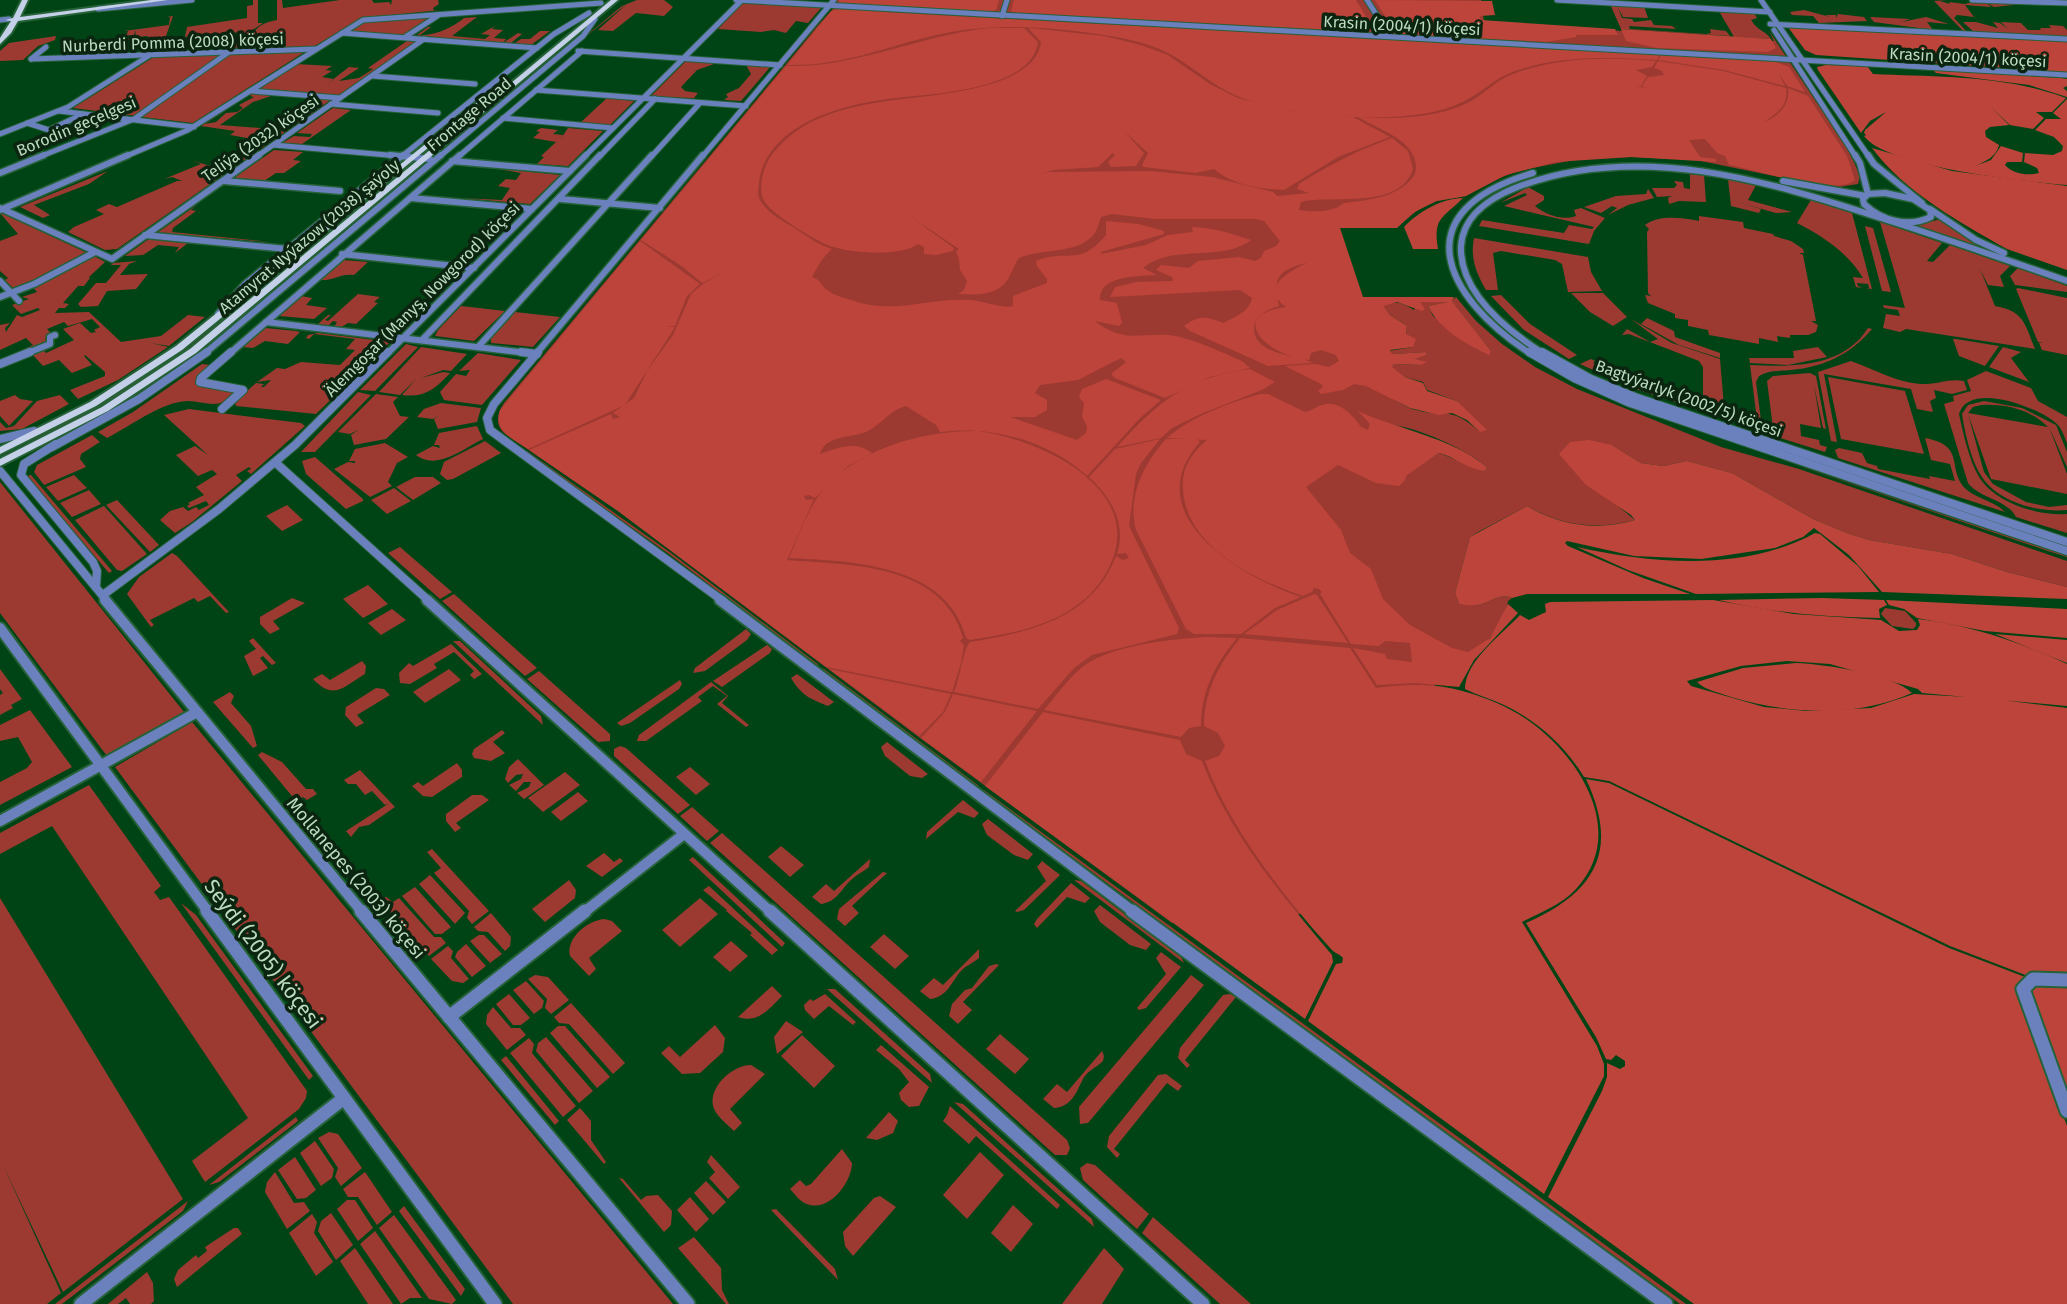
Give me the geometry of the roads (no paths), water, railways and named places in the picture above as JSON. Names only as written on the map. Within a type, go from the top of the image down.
[{"type":"main road","points":[[0,42],[17,0]]},
{"type":"main road","points":[[0,33],[25,0]]},
{"type":"main road","points":[[10,18],[135,0]]},
{"type":"main road","points":[[10,18],[165,0]]},
{"type":"main road","name":"Atamyrat Nyýazow (2038) şaýoly","points":[[0,451],[67,418],[142,374],[208,326],[412,158],[615,0]]},
{"type":"main road","name":"Atamyrat Nyýazow (2038) şaýoly","points":[[0,463],[78,425],[147,384],[193,351],[426,159],[592,16],[602,1]]},
{"type":"street","points":[[97,9],[192,0]]},
{"type":"street","name":"Krasin (2004/1) köçesi","points":[[736,0],[832,3],[1002,16],[2067,75]]},
{"type":"street","name":"Älemgoşar (Manyş, Nowgorod) köçesi","points":[[99,591],[219,509],[276,463],[742,0]]},
{"type":"street","points":[[1002,16],[1007,0]]},
{"type":"street","points":[[1367,0],[1390,36]]},
{"type":"street","points":[[1557,0],[1766,12]]},
{"type":"street","points":[[1754,0],[1778,24],[1874,164],[1925,205],[1991,247],[2067,275]]},
{"type":"street","points":[[1761,0],[1770,24],[1863,171],[1867,195],[1864,204],[1876,214]]},
{"type":"street","points":[[1972,0],[2067,3]]},
{"type":"street","points":[[1,209],[194,127],[363,20],[602,1]]},
{"type":"street","points":[[832,3],[491,409],[487,418],[488,426],[498,438],[664,557],[1075,869],[1666,1304]]},
{"type":"street","points":[[405,37],[442,13]]},
{"type":"street","name":"Frontage Road","points":[[208,326],[237,292],[402,156],[566,26],[592,16]]},
{"type":"street","name":"Frontage Road","points":[[52,447],[113,414],[183,370],[229,335],[583,36],[592,16]]},
{"type":"street","points":[[1770,24],[2067,39]]},
{"type":"street","points":[[341,33],[537,48]]},
{"type":"street","name":"Teliýa (2032) köçesi","points":[[95,252],[112,259],[424,39]]},
{"type":"street","name":"Nurberdi Pomma (2008) köçesi","points":[[46,47],[31,60],[316,49]]},
{"type":"street","points":[[567,50],[780,65]]},
{"type":"street","points":[[222,409],[243,390],[205,385],[200,379],[582,51]]},
{"type":"street","name":"Borodin geçelgesi","points":[[0,173],[134,119],[229,52]]},
{"type":"street","points":[[0,134],[60,111],[151,55]]},
{"type":"street","points":[[373,76],[475,84]]},
{"type":"street","points":[[537,90],[746,106]]},
{"type":"street","points":[[251,91],[340,98]]},
{"type":"street","points":[[422,340],[655,99]]},
{"type":"street","points":[[478,347],[700,103]]},
{"type":"street","points":[[331,104],[438,113]]},
{"type":"street","points":[[60,111],[194,127]]},
{"type":"street","points":[[27,123],[49,130],[83,114]]},
{"type":"street","points":[[503,118],[613,128]]},
{"type":"street","points":[[274,145],[570,171]]},
{"type":"street","name":"Bagtyýarlyk (2002/5) köçesi","points":[[1625,164],[1570,171],[1523,183],[1502,192],[1485,204],[1470,220],[1462,243],[1464,265],[1476,293],[1508,327],[1567,367],[1635,397],[2067,551]]},
{"type":"street","name":"Bagtyýarlyk (2002/5) köçesi","points":[[1925,205],[1896,194],[1867,195],[1683,166],[1563,166],[1514,178],[1474,200],[1458,217],[1450,241],[1451,265],[1464,293],[1497,330],[1559,372],[1630,403],[2067,542]]},
{"type":"street","name":"Bagtyýarlyk (2002/5) köçesi","points":[[1683,166],[1762,182],[1864,212],[2067,281]]},
{"type":"street","points":[[1826,189],[1858,188],[1863,183],[1863,171]]},
{"type":"street","points":[[1514,178],[1523,183]]},
{"type":"street","points":[[224,181],[340,191]]},
{"type":"street","points":[[411,198],[532,209]]},
{"type":"street","points":[[560,199],[660,208]]},
{"type":"street","points":[[1474,200],[1485,204]]},
{"type":"street","points":[[1864,212],[1900,223],[1927,220],[1932,215],[1925,205]]},
{"type":"street","points":[[1,209],[95,252]]},
{"type":"street","points":[[145,235],[287,249]]},
{"type":"street","points":[[0,297],[34,284],[95,252]]},
{"type":"street","points":[[326,253],[474,268]]},
{"type":"street","points":[[0,281],[19,301]]},
{"type":"street","points":[[1464,293],[1476,293]]},
{"type":"street","points":[[266,323],[537,354]]},
{"type":"street","points":[[0,364],[50,344],[50,337],[55,335]]},
{"type":"street","points":[[1559,372],[1567,367]]},
{"type":"street","points":[[0,439],[22,436],[67,418]]},
{"type":"street","points":[[78,425],[52,447],[24,464],[21,475],[93,562],[99,591]]},
{"type":"street","points":[[276,463],[1203,1304]]},
{"type":"street","name":"Mollanepes (2003) köçesi","points":[[0,471],[688,1304]]},
{"type":"street","name":"Seýdi (2005) köçesi","points":[[0,628],[495,1304]]},
{"type":"street","points":[[0,821],[197,712]]},
{"type":"street","points":[[449,1017],[684,834]]},
{"type":"street","points":[[2067,980],[2033,979],[2023,989],[2067,1111]]},
{"type":"street","points":[[81,1304],[344,1098]]}]
